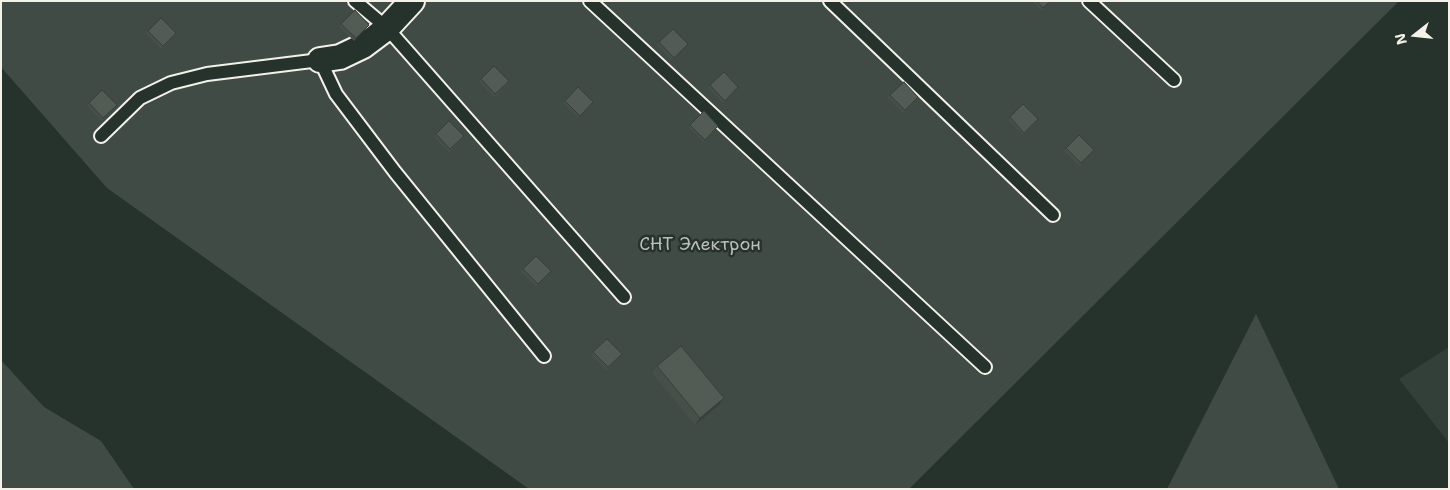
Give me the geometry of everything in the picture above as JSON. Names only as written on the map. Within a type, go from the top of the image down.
[{"type":"street","points":[[320,60],[340,57],[363,46],[387,28],[412,1]]},
{"type":"lane","points":[[355,1],[387,28],[624,297]]},
{"type":"lane","points":[[590,1],[984,367]]},
{"type":"lane","points":[[830,1],[1054,215]]},
{"type":"lane","points":[[1090,1],[1174,80]]},
{"type":"lane","points":[[101,136],[140,98],[171,82],[207,74],[320,60],[336,94],[401,179],[544,356]]},
{"type":"shaded area","points":[[1449,347],[1449,443],[1399,379]]},
{"type":"green space","name":"СНТ Электрон","points":[[1,1],[1399,1],[909,489],[529,489],[107,188],[1,67]]},
{"type":"green space","points":[[1256,314],[1339,489],[1167,489]]},
{"type":"green space","points":[[1,360],[44,407],[101,441],[134,489],[1,489]]},
{"type":"building","points":[[1037,1],[1050,1],[1043,8]]},
{"type":"building","points":[[355,10],[369,25],[356,38],[341,24]]},
{"type":"building","points":[[161,18],[176,33],[163,46],[148,31]]},
{"type":"building","points":[[673,29],[688,44],[674,58],[659,42]]},
{"type":"building","points":[[494,66],[509,81],[495,94],[481,79]]},
{"type":"building","points":[[724,72],[738,87],[725,101],[710,85]]},
{"type":"building","points":[[904,82],[918,97],[905,110],[890,95]]},
{"type":"building","points":[[578,87],[593,102],[580,116],[565,101]]},
{"type":"building","points":[[102,90],[117,105],[103,118],[89,103]]},
{"type":"building","points":[[1023,104],[1038,119],[1024,133],[1010,117]]},
{"type":"building","points":[[704,111],[718,126],[705,140],[690,125]]},
{"type":"building","points":[[449,121],[464,136],[450,149],[436,134]]},
{"type":"building","points":[[1079,135],[1094,150],[1081,163],[1066,148]]},
{"type":"building","points":[[536,256],[551,271],[538,284],[523,269]]},
{"type":"building","points":[[607,339],[622,354],[608,367],[593,352]]},
{"type":"building","points":[[681,346],[724,398],[700,418],[657,366]]}]
